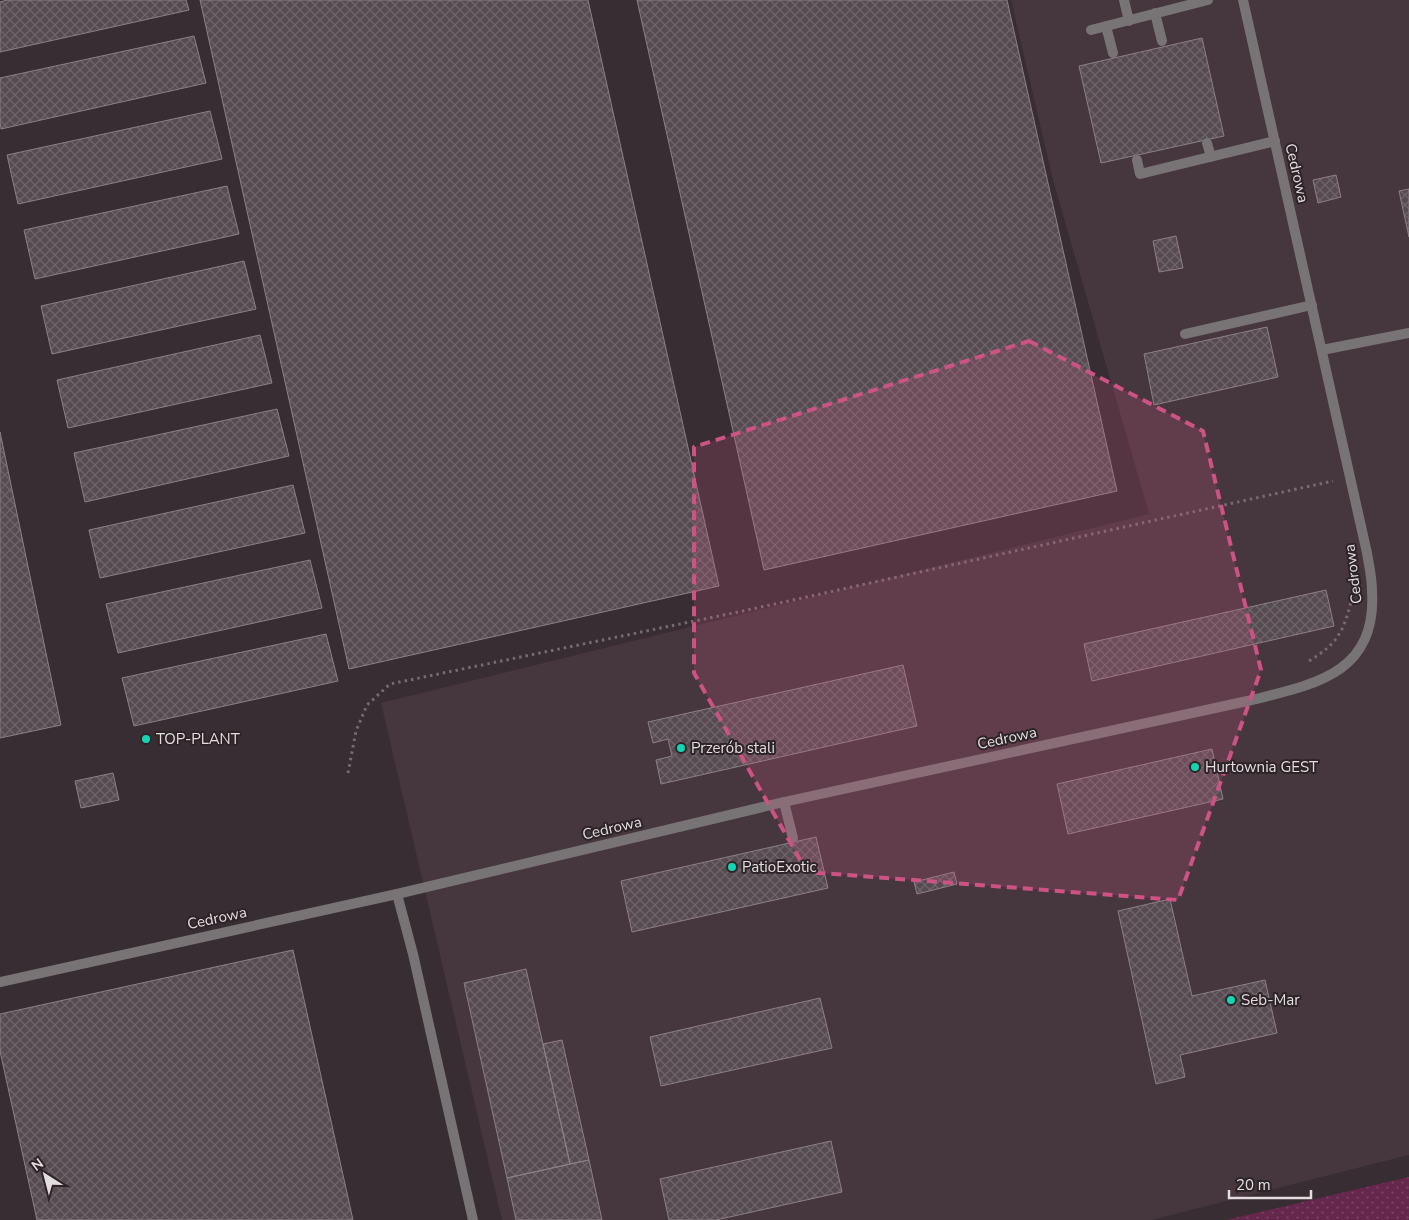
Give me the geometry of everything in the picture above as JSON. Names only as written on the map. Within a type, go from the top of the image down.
[{"type":"street","points":[[1124,0],[1129,20]]},
{"type":"street","points":[[1091,30],[1156,13],[1173,4],[1208,0]]},
{"type":"street","name":"Cedrowa","points":[[0,982],[397,894],[784,802],[1252,700],[1312,684],[1344,667],[1358,652],[1368,630],[1372,608],[1372,590],[1367,553],[1244,0]]},
{"type":"street","points":[[1156,13],[1162,41]]},
{"type":"street","points":[[1106,26],[1113,53]]},
{"type":"street","points":[[1137,160],[1140,174],[1274,141]]},
{"type":"street","points":[[1207,143],[1211,157]]},
{"type":"street","points":[[1185,334],[1201,334],[1239,326],[1312,305]]},
{"type":"street","points":[[1322,350],[1409,333]]},
{"type":"street","points":[[784,802],[793,838]]},
{"type":"street","points":[[397,894],[413,954],[473,1220]]},
{"type":"path","points":[[1331,472],[1333,481]]},
{"type":"path","points":[[348,773],[356,731],[367,705],[390,684],[743,611],[1350,477]]},
{"type":"path","points":[[1303,665],[1326,650],[1337,639],[1343,629],[1351,602]]},
{"type":"highlighted area","points":[[1029,341],[1203,431],[1261,670],[1178,900],[807,872],[694,673],[694,447]]},
{"type":"shaded area","points":[[1011,0],[1409,0],[1409,1155],[1151,1220],[502,1220],[381,703],[1149,514],[1053,180]]},
{"type":"shaded area","points":[[1409,1177],[1409,1220],[1226,1220]]},
{"type":"building","points":[[7,0],[186,0],[189,10],[0,52],[0,2]]},
{"type":"building","points":[[200,0],[588,0],[719,586],[349,669]]},
{"type":"building","points":[[637,0],[1007,0],[1117,491],[764,570]]},
{"type":"building","points":[[194,36],[206,83],[1,129],[0,78]]},
{"type":"building","points":[[1202,38],[1224,136],[1101,163],[1079,66]]},
{"type":"building","points":[[210,111],[222,159],[18,204],[7,155]]},
{"type":"building","points":[[1336,175],[1341,197],[1318,203],[1313,180]]},
{"type":"building","points":[[227,186],[239,234],[35,279],[24,230]]},
{"type":"building","points":[[1409,189],[1409,237],[1399,191]]},
{"type":"building","points":[[1176,236],[1183,268],[1159,272],[1153,241]]},
{"type":"building","points":[[244,261],[256,309],[52,354],[41,306]]},
{"type":"building","points":[[1267,327],[1278,377],[1154,405],[1144,354]]},
{"type":"building","points":[[260,335],[272,383],[68,428],[57,380]]},
{"type":"building","points":[[277,409],[289,456],[85,502],[74,453]]},
{"type":"building","points":[[0,432],[61,725],[0,738]]},
{"type":"building","points":[[293,485],[305,533],[100,578],[89,530]]},
{"type":"building","points":[[310,560],[322,608],[118,653],[106,604]]},
{"type":"building","points":[[1326,590],[1334,626],[1092,681],[1084,644]]},
{"type":"building","points":[[326,634],[338,681],[134,726],[122,678]]},
{"type":"building","points":[[903,665],[917,726],[661,784],[656,760],[672,756],[668,739],[653,743],[648,722]]},
{"type":"building","points":[[1212,749],[1223,799],[1068,834],[1057,784]]},
{"type":"building","points":[[113,773],[119,800],[81,808],[75,781]]},
{"type":"building","points":[[816,837],[828,888],[632,932],[621,881]]},
{"type":"building","points":[[954,872],[957,884],[917,894],[914,882]]},
{"type":"building","points":[[1170,899],[1192,996],[1265,980],[1277,1033],[1180,1055],[1185,1077],[1156,1084],[1118,911]]},
{"type":"building","points":[[293,950],[353,1220],[37,1220],[0,1051],[0,1014]]},
{"type":"building","points":[[526,969],[570,1164],[507,1178],[464,983]]},
{"type":"building","points":[[820,998],[832,1048],[661,1086],[650,1037]]},
{"type":"building","points":[[562,1040],[589,1160],[570,1164],[543,1044]]},
{"type":"building","points":[[831,1141],[842,1192],[716,1220],[669,1220],[660,1179]]},
{"type":"building","points":[[589,1160],[602,1220],[516,1220],[507,1178]]},
{"type":"place","name":"TOP-PLANT","points":[[146,739]]},
{"type":"place","name":"Przerób stali","points":[[681,748]]},
{"type":"place","name":"Hurtownia GEST","points":[[1195,767]]},
{"type":"place","name":"PatioExotic","points":[[732,867]]},
{"type":"place","name":"Seb-Mar","points":[[1231,1000]]}]
